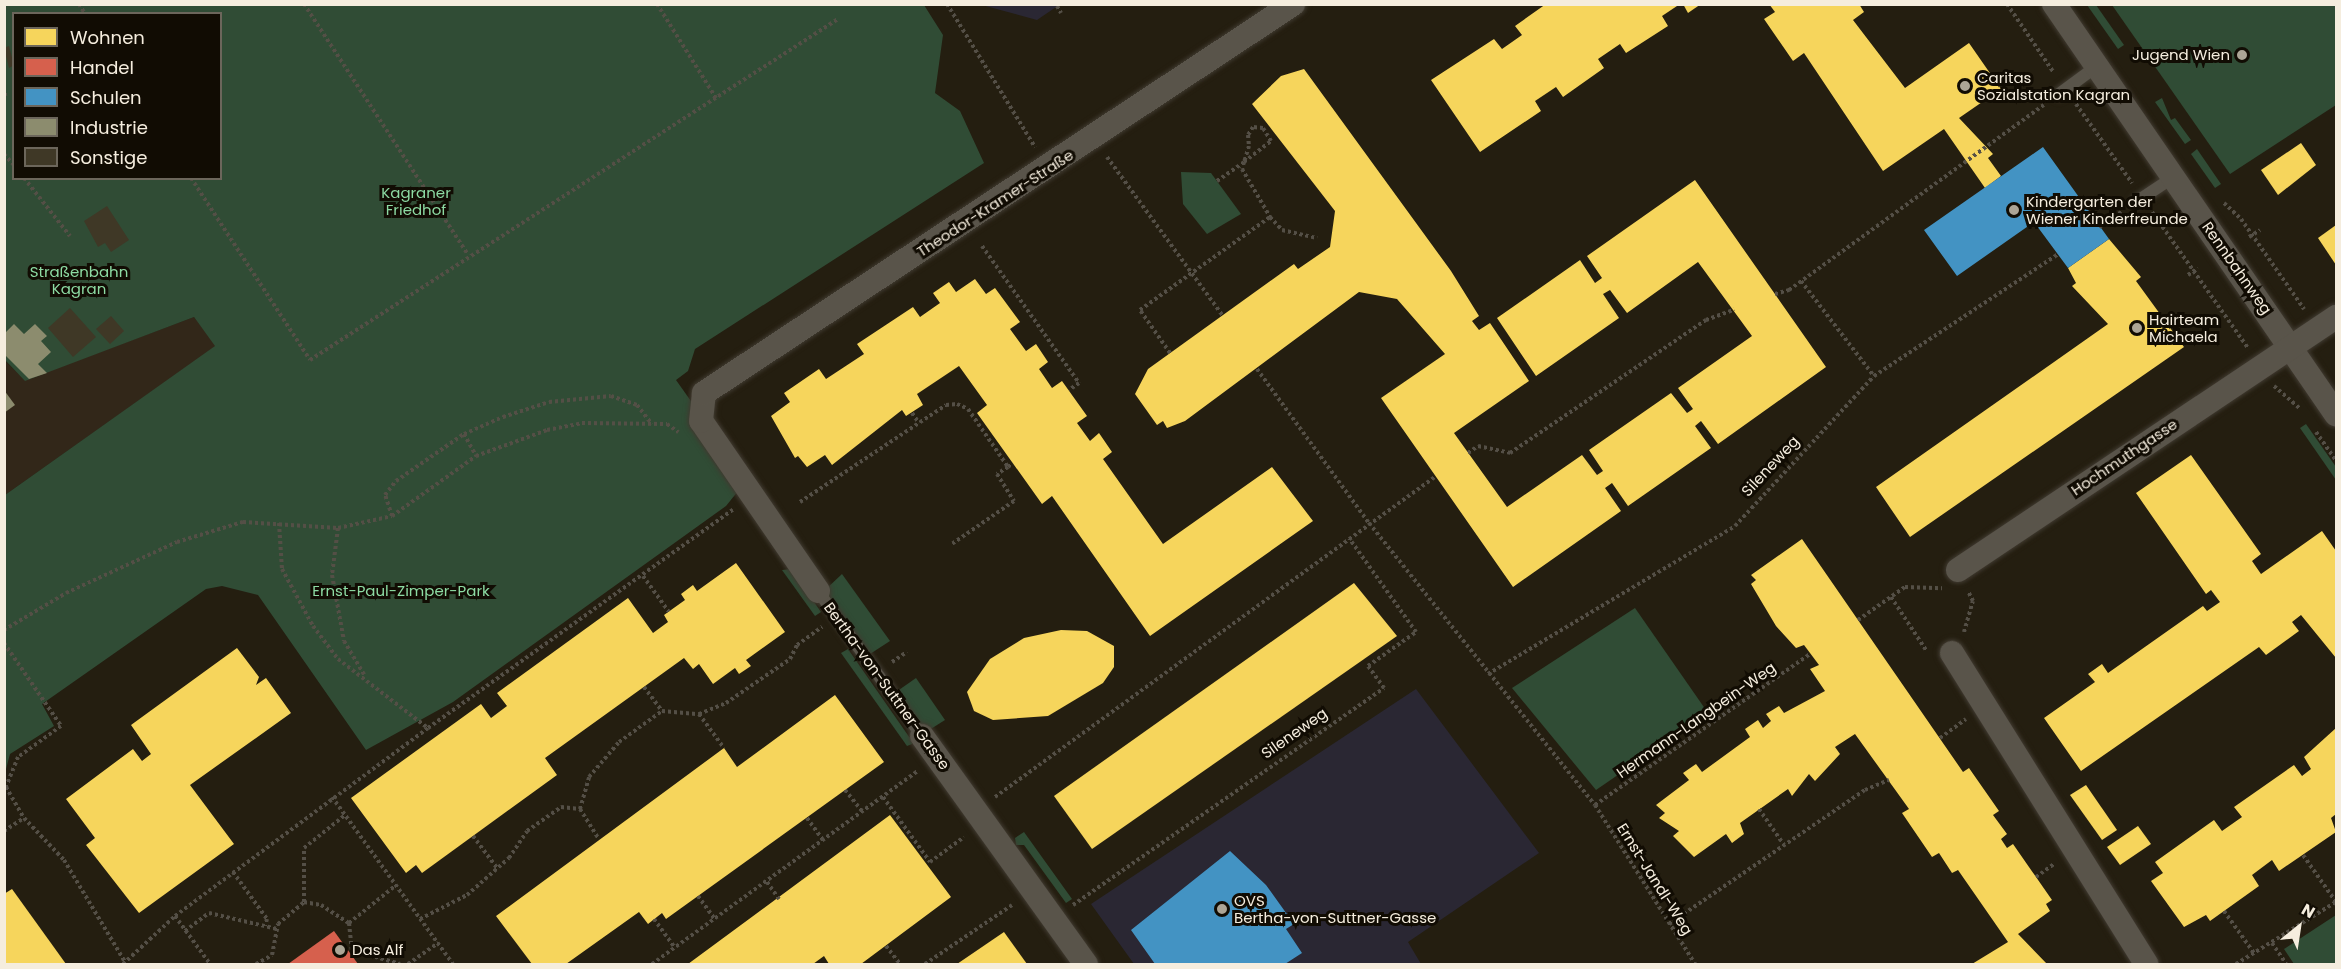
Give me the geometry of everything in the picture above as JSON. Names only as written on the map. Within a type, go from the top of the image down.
[{"type":"street","name":"Theodor-Kramer-Straße","points":[[700,402],[715,382],[1094,139],[1293,4]]},
{"type":"street","name":"Rennbahnweg","points":[[2054,4],[2175,176],[2337,414]]},
{"type":"street","name":"Hochmuthgasse","points":[[1958,570],[2290,345],[2337,317]]},
{"type":"street","name":"Bertha-von-Suttner-Gasse","points":[[700,402],[701,421],[818,591]]},
{"type":"street","points":[[1952,653],[2146,964]]},
{"type":"street","name":"Bertha-von-Suttner-Gasse","points":[[922,736],[1056,918],[1086,964]]},
{"type":"lane","points":[[2059,94],[2097,66]]},
{"type":"lane","points":[[2136,202],[2175,176]]},
{"type":"lane","name":"Bertha-von-Suttner-Gasse","points":[[818,591],[922,736]]},
{"type":"path","points":[[304,4],[468,255]]},
{"type":"path","points":[[657,4],[716,98]]},
{"type":"path","points":[[947,4],[1048,168]]},
{"type":"path","points":[[1057,6],[1061,13]]},
{"type":"path","points":[[192,180],[310,360],[468,255],[838,18]]},
{"type":"path","points":[[1775,294],[1801,281],[2059,94]]},
{"type":"path","points":[[1217,181],[1244,162],[1271,141],[1263,128],[1253,127],[1248,135],[1244,162],[1242,169],[1270,217],[1282,230],[1317,238]]},
{"type":"path","points":[[1094,139],[1188,275],[1223,316]]},
{"type":"path","points":[[26,180],[70,236]]},
{"type":"path","points":[[2100,227],[2136,202]]},
{"type":"path","points":[[1170,353],[1140,310],[1270,217]]},
{"type":"path","points":[[2248,237],[2260,230]]},
{"type":"path","points":[[982,246],[1079,383],[1069,390]]},
{"type":"path","name":"Sileneweg","points":[[1488,674],[1735,526],[1874,376],[2058,254]]},
{"type":"path","points":[[2188,275],[2198,268]]},
{"type":"path","points":[[1801,281],[1874,376]]},
{"type":"path","points":[[1468,453],[1478,446],[1510,453],[1706,320],[1734,310]]},
{"type":"path","name":"Ernst-Jandl-Weg","points":[[1257,369],[1369,523],[1595,805],[1695,964]]},
{"type":"path","points":[[2272,383],[2303,413]]},
{"type":"path","points":[[392,516],[388,490],[464,434],[549,402],[594,396],[631,401],[652,424]]},
{"type":"path","points":[[800,502],[946,405],[968,409],[1008,467]]},
{"type":"path","points":[[912,413],[919,423]]},
{"type":"path","points":[[2310,422],[2337,461]]},
{"type":"path","points":[[4,630],[75,588],[177,542],[243,522],[338,528],[392,516],[476,456],[582,423],[652,424],[678,432]]},
{"type":"path","points":[[464,434],[476,456]]},
{"type":"path","points":[[952,544],[1014,501],[997,474],[1013,463]]},
{"type":"path","points":[[978,810],[1436,476]]},
{"type":"path","points":[[4,643],[61,726],[18,757],[6,787],[24,818],[64,860],[124,963],[175,916],[332,797],[752,496]]},
{"type":"path","points":[[279,523],[282,569],[294,594],[338,658],[365,675],[428,728]]},
{"type":"path","points":[[338,528],[332,575],[344,641],[365,675]]},
{"type":"path","name":"Sileneweg","points":[[1056,918],[1384,688],[1368,666],[1416,632],[1349,538]]},
{"type":"path","points":[[1858,620],[1905,587],[1942,589],[1958,570],[1973,601],[1952,653]]},
{"type":"path","points":[[643,576],[669,612]]},
{"type":"path","points":[[1892,597],[1926,650]]},
{"type":"path","points":[[599,839],[580,808],[589,777],[619,742],[662,711],[699,714],[726,703],[790,659],[797,645],[836,616]]},
{"type":"path","name":"Hermann-Langbein-Weg","points":[[1595,805],[1810,654]]},
{"type":"path","points":[[644,687],[662,711]]},
{"type":"path","points":[[699,714],[724,748]]},
{"type":"path","points":[[652,964],[938,757]]},
{"type":"path","points":[[1670,924],[1784,845],[1888,780]]},
{"type":"path","points":[[845,790],[863,812]]},
{"type":"path","points":[[883,796],[930,861],[964,837]]},
{"type":"path","points":[[332,797],[453,964]]},
{"type":"path","points":[[420,919],[467,895],[497,868],[527,831],[561,807],[580,808]]},
{"type":"path","points":[[1759,810],[1784,845]]},
{"type":"path","points":[[255,964],[272,955],[277,929],[304,902],[304,848],[345,815]]},
{"type":"path","points":[[4,831],[24,818]]},
{"type":"path","points":[[807,818],[824,841]]},
{"type":"path","points":[[472,836],[497,868]]},
{"type":"path","points":[[2236,964],[2337,902],[2303,855]]},
{"type":"path","points":[[2036,877],[2057,862]]},
{"type":"path","points":[[233,872],[267,919],[265,926]]},
{"type":"path","points":[[767,882],[779,899]]},
{"type":"path","points":[[349,923],[395,885]]},
{"type":"path","points":[[698,896],[715,919]]},
{"type":"path","points":[[304,902],[321,905],[349,923]]},
{"type":"path","points":[[925,964],[1012,905]]},
{"type":"path","points":[[2224,910],[2254,954]]},
{"type":"path","points":[[185,931],[209,913],[277,929]]},
{"type":"path","points":[[175,916],[210,964]]},
{"type":"path","points":[[654,919],[675,948]]},
{"type":"path","points":[[349,923],[352,950],[400,964]]},
{"type":"path","points":[[2272,943],[2286,964]]},
{"type":"path","points":[[408,964],[438,944]]},
{"type":"path","points":[[886,946],[900,964]]},
{"type":"shaded area","points":[[982,5],[1059,5],[1037,20]]},
{"type":"shaded area","points":[[194,317],[216,346],[5,495],[4,360],[25,380]]},
{"type":"shaded area","points":[[1416,689],[1539,853],[1408,942],[1421,964],[1134,964],[1091,904]]},
{"type":"green space","points":[[5,5],[924,5],[943,35],[935,93],[960,111],[984,163],[695,349],[688,371],[676,380],[747,480],[726,506],[453,702],[366,750],[258,595],[222,586],[206,589],[42,704],[54,726],[10,754],[5,773],[5,495],[215,346],[194,317],[25,381],[5,360]]},
{"type":"green space","points":[[2087,5],[2096,5],[2124,45],[2118,49]]},
{"type":"green space","name":"Jugend Wien","points":[[2112,5],[2336,5],[2336,105],[2230,174]]},
{"type":"green space","points":[[2162,98],[2171,120],[2175,118],[2191,140],[2185,144],[2155,102]]},
{"type":"green space","points":[[2197,149],[2221,184],[2215,188],[2191,154]]},
{"type":"green space","points":[[1181,172],[1211,173],[1241,214],[1207,234],[1183,204]]},
{"type":"green space","points":[[2306,424],[2336,467],[2336,480],[2300,428]]},
{"type":"green space","points":[[791,569],[821,612],[815,616],[782,570]]},
{"type":"green space","points":[[842,574],[890,641],[870,654],[825,590]]},
{"type":"green space","points":[[1635,608],[1708,713],[1596,790],[1512,688]]},
{"type":"green space","points":[[848,649],[912,744],[907,746],[841,653]]},
{"type":"green space","points":[[916,678],[945,720],[926,732],[896,692]]},
{"type":"green space","points":[[1024,832],[1072,899],[1066,903],[1024,845],[1016,845],[1015,838]]},
{"type":"green space","points":[[2336,915],[2336,964],[2294,964],[2284,949]]},
{"type":"building: Wohnen","points":[[1546,4],[1680,4],[1662,16],[1668,26],[1626,53],[1620,44],[1598,59],[1604,68],[1563,97],[1556,87],[1535,101],[1541,111],[1480,152],[1431,80],[1494,39],[1502,49],[1522,35],[1515,26]]},
{"type":"building: Wohnen","points":[[1683,4],[1701,4],[1688,13]]},
{"type":"building: Wohnen","points":[[1769,4],[1859,4],[1864,12],[1853,20],[1905,88],[1969,43],[2001,89],[1959,118],[1993,154],[1988,158],[2001,176],[1985,188],[1944,129],[1883,171],[1804,53],[1793,61],[1764,19],[1775,12]]},
{"type":"building: Wohnen","points":[[1304,69],[1451,271],[1479,316],[1472,321],[1479,330],[1490,323],[1529,381],[1454,433],[1507,507],[1582,455],[1597,475],[1603,471],[1589,450],[1671,393],[1687,413],[1693,409],[1678,388],[1752,336],[1698,262],[1627,313],[1610,290],[1603,294],[1619,318],[1536,376],[1497,318],[1580,260],[1595,283],[1602,278],[1587,256],[1695,180],[1826,367],[1718,444],[1701,421],[1695,426],[1711,448],[1628,506],[1612,483],[1605,488],[1621,511],[1513,587],[1381,398],[1445,354],[1397,299],[1359,292],[1185,421],[1167,428],[1163,421],[1157,425],[1135,394],[1148,369],[1294,264],[1298,269],[1330,247],[1335,211],[1252,104],[1281,76]]},
{"type":"building: Wohnen","points":[[2301,143],[2316,165],[2278,195],[2261,170]]},
{"type":"building: Wohnen","points":[[2336,225],[2336,265],[2318,238]]},
{"type":"building: Wohnen","points":[[2109,239],[2141,277],[2136,281],[2184,347],[1910,537],[1876,487],[2108,324],[2072,286],[2076,283],[2068,268]]},
{"type":"building: Wohnen","points":[[975,279],[986,294],[995,288],[1020,322],[1010,329],[1026,351],[1036,344],[1048,362],[1039,369],[1052,388],[1062,381],[1087,416],[1077,423],[1090,441],[1099,433],[1112,452],[1103,459],[1163,544],[1272,467],[1313,521],[1150,636],[1052,496],[1042,504],[977,413],[987,405],[959,366],[917,394],[923,405],[906,416],[902,410],[832,465],[825,455],[807,467],[798,456],[795,458],[771,416],[790,402],[784,393],[819,369],[826,379],[864,354],[857,344],[913,307],[920,317],[940,303],[933,293],[949,282],[956,292]]},
{"type":"building: Wohnen","points":[[2191,455],[2261,554],[2252,561],[2261,574],[2322,531],[2336,551],[2336,658],[2301,615],[2292,622],[2299,631],[2266,655],[2259,647],[2081,771],[2044,718],[2095,682],[2088,674],[2102,664],[2108,673],[2203,606],[2207,611],[2220,602],[2211,590],[2206,594],[2136,493]]},
{"type":"building: Wohnen","points":[[1802,539],[1963,772],[1969,768],[1999,811],[1993,815],[2007,834],[2001,839],[2007,848],[2013,844],[2052,900],[2046,904],[2050,911],[2018,934],[2047,964],[1972,964],[2008,942],[1958,870],[1952,873],[1939,853],[1932,857],[1902,813],[1909,809],[1855,734],[1835,747],[1840,754],[1815,781],[1809,774],[1792,796],[1788,789],[1740,823],[1744,834],[1732,843],[1726,834],[1694,857],[1673,836],[1679,831],[1659,818],[1665,813],[1656,805],[1689,780],[1683,773],[1696,764],[1702,772],[1750,737],[1745,729],[1758,720],[1763,728],[1771,721],[1766,714],[1779,706],[1784,713],[1825,691],[1810,669],[1819,665],[1804,645],[1796,648],[1776,626],[1751,584],[1756,580],[1751,575]]},
{"type":"building: Wohnen","points":[[736,563],[785,632],[746,660],[751,666],[739,674],[735,668],[713,684],[699,664],[693,669],[684,658],[545,758],[557,775],[422,873],[416,865],[406,873],[351,798],[481,704],[491,718],[507,706],[497,693],[628,598],[653,633],[668,622],[664,615],[685,600],[681,594],[693,585],[697,591]]},
{"type":"building: Wohnen","points":[[1354,583],[1397,636],[1092,849],[1054,796]]},
{"type":"building: Wohnen","points":[[1061,630],[1087,631],[1114,646],[1114,667],[1103,683],[1048,716],[993,720],[974,711],[967,692],[990,659],[1024,638]]},
{"type":"building: Wohnen","points":[[237,648],[259,677],[256,685],[266,678],[291,713],[190,785],[234,844],[139,913],[86,845],[95,838],[66,799],[133,749],[142,761],[151,754],[131,725]]},
{"type":"building: Wohnen","points":[[835,695],[884,762],[666,919],[662,913],[648,924],[639,912],[566,964],[532,964],[496,916],[724,748],[737,767]]},
{"type":"building: Wohnen","points":[[2336,728],[2336,814],[2331,818],[2336,832],[2279,871],[2272,860],[2252,875],[2259,886],[2210,921],[2206,915],[2184,927],[2151,881],[2163,873],[2155,862],[2214,820],[2222,831],[2242,817],[2234,807],[2294,765],[2302,776],[2311,769],[2304,757]]},
{"type":"building: Wohnen","points":[[2086,785],[2117,830],[2102,840],[2070,795]]},
{"type":"building: Wohnen","points":[[890,815],[951,897],[861,964],[829,964],[824,956],[813,964],[688,964]]},
{"type":"building: Wohnen","points":[[2138,826],[2151,844],[2120,865],[2107,847]]},
{"type":"building: Wohnen","points":[[12,889],[66,964],[4,964],[4,894]]},
{"type":"building: Wohnen","points":[[1004,932],[1027,964],[957,964]]},
{"type":"building: Handel","points":[[334,931],[358,964],[288,964]]},
{"type":"building: Schulen","points":[[2043,147],[2109,239],[2068,268],[2034,222],[1957,276],[1924,230]]},
{"type":"building: Schulen","name":"OVS Bertha-von-Suttner-Gasse","points":[[1230,851],[1266,885],[1294,924],[1286,929],[1302,953],[1285,964],[1155,964],[1131,930]]},
{"type":"building: Industrie","points":[[14,324],[24,334],[35,324],[47,336],[41,341],[51,352],[38,364],[47,373],[29,379],[4,354],[4,334]]},
{"type":"building: Industrie","points":[[4,390],[15,405],[4,413]]},
{"type":"building: Sonstige","points":[[9,46],[12,57],[12,66],[9,68],[4,48]]},
{"type":"building: Sonstige","points":[[107,206],[129,240],[111,252],[105,243],[98,247],[84,221]]},
{"type":"building: Sonstige","points":[[70,308],[96,337],[73,357],[48,328]]},
{"type":"building: Sonstige","points":[[111,316],[124,331],[110,344],[96,329]]},
{"type":"place","name":"Jugend Wien","points":[[2242,55]]},
{"type":"place","name":"Caritas Sozialstation Kagran","points":[[1965,86]]},
{"type":"place","name":"Kindergarten der Wiener Kinderfreunde","points":[[2014,210]]},
{"type":"place","name":"Hairteam Michaela","points":[[2137,328]]},
{"type":"place","name":"OVS Bertha-von-Suttner-Gasse","points":[[1222,909]]},
{"type":"place","name":"Das Alf","points":[[340,950]]},
{"type":"park label","name":"Kagraner Friedhof","points":[[416,200]]},
{"type":"park label","name":"Straßenbahn Kagran","points":[[79,280]]},
{"type":"park label","name":"Ernst-Paul-Zimper-Park","points":[[401,591]]}]
